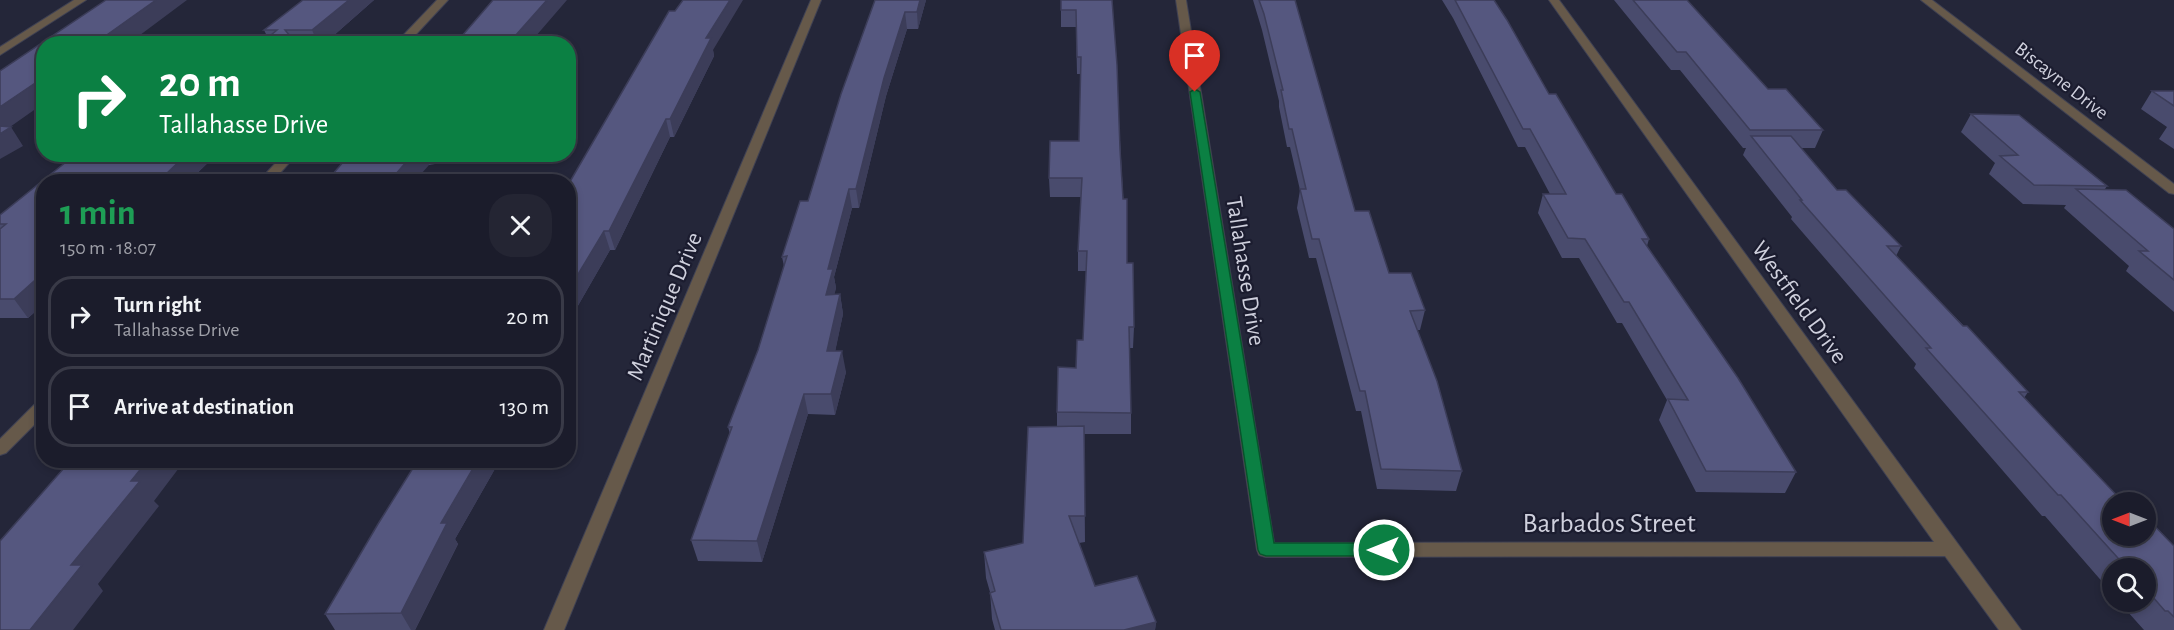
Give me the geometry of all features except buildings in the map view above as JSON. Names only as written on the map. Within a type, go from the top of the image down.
[{"type":"street","points":[[0,52],[81,0]]},
{"type":"street","points":[[408,36],[443,0]]},
{"type":"street","name":"Martinique Drive","points":[[554,630],[816,0]]},
{"type":"street","name":"Tallahasse Drive","points":[[1181,0],[1266,550]]},
{"type":"street","name":"Westfield Drive","points":[[1554,0],[1993,609],[2011,630]]},
{"type":"street","name":"Biscayne Drive","points":[[1926,0],[2174,190]]},
{"type":"street","points":[[272,174],[283,162]]},
{"type":"street","points":[[0,449],[36,413]]},
{"type":"street","name":"Barbados Street","points":[[1266,550],[1951,549]]},
{"type":"route","points":[[1195,92],[1266,550],[1384,550]]}]
